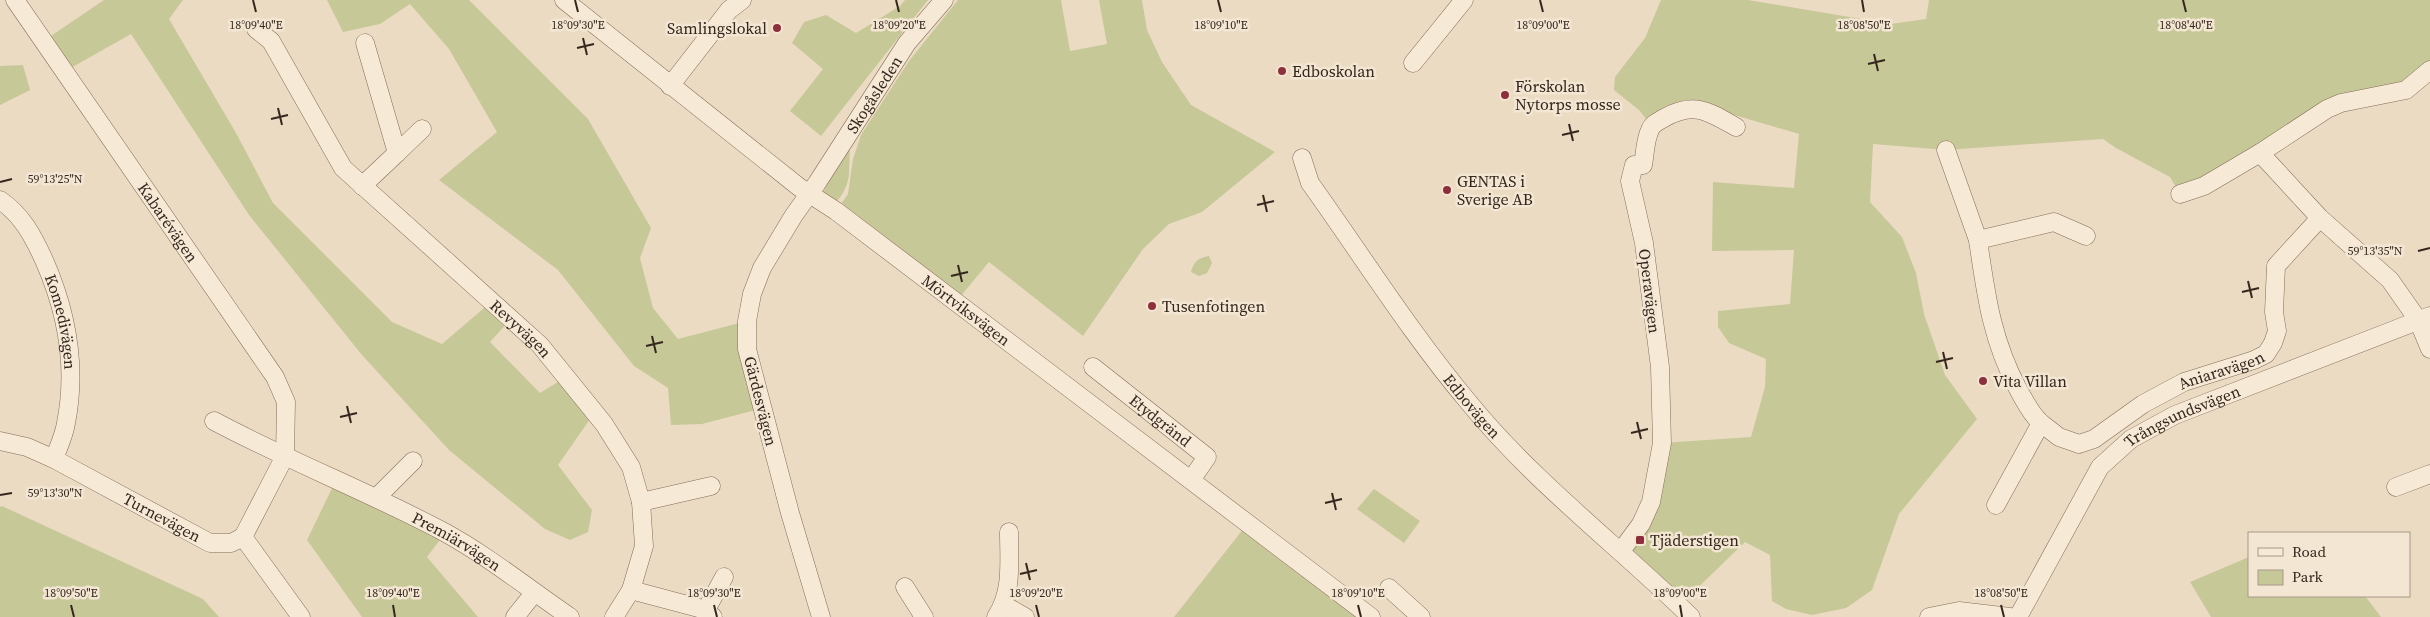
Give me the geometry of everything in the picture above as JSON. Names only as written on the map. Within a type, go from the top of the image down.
[{"type":"street","name":"Kabarévägen","points":[[15,0],[275,377],[286,402],[285,456]]},
{"type":"street","name":"Mörtviksvägen","points":[[564,0],[670,86],[809,194],[836,211],[1371,617]]},
{"type":"street","points":[[670,86],[729,10],[742,0]]},
{"type":"street","name":"Skogåsleden","points":[[809,194],[907,43],[944,0]]},
{"type":"street","points":[[1413,63],[1464,0]]},
{"type":"street","name":"Revyvägen","points":[[256,29],[272,41],[342,168],[540,345],[604,424],[631,467],[641,502],[644,546],[631,590],[614,617]]},
{"type":"street","points":[[365,43],[397,154]]},
{"type":"street","points":[[2180,194],[2204,186],[2260,153],[2328,108],[2341,103],[2406,90],[2430,70]]},
{"type":"street","name":"Operavägen","points":[[1621,551],[1641,524],[1650,502],[1662,443],[1660,367],[1644,243],[1630,181],[1634,165],[1643,165],[1650,130],[1655,123],[1672,114],[1690,108],[1712,114],[1736,127]]},
{"type":"street","points":[[362,186],[422,130]]},
{"type":"street","name":"Aniaravägen","points":[[1946,150],[1978,240],[1989,313],[2006,366],[2032,415],[2059,437],[2079,444],[2094,439],[2143,404],[2184,382],[2254,360],[2266,354],[2273,343],[2277,331],[2274,312],[2276,266],[2320,218]]},
{"type":"street","points":[[2260,153],[2320,218],[2390,280],[2424,318],[2430,349]]},
{"type":"street","name":"Edbovägen","points":[[1302,158],[1310,183],[1425,349],[1470,405],[1520,459],[1690,617]]},
{"type":"street","name":"Gärdesvägen","points":[[809,194],[762,268],[752,294],[747,321],[747,348],[790,513],[822,617]]},
{"type":"street","name":"Komedivägen","points":[[0,200],[14,210],[33,236],[60,300],[68,336],[71,364],[66,425],[54,459]]},
{"type":"street","points":[[1978,240],[2054,222],[2086,236]]},
{"type":"street","name":"Trångsundsvägen","points":[[2020,615],[2100,467],[2131,439],[2176,416],[2424,318]]},
{"type":"street","name":"Etydgränd","points":[[1093,367],[1207,457],[1191,480]]},
{"type":"street","name":"Premiärvägen","points":[[214,422],[262,447],[376,498],[445,533],[570,617]]},
{"type":"street","points":[[1996,505],[2041,423]]},
{"type":"street","name":"Turnevägen","points":[[0,442],[27,447],[54,459],[210,543],[231,543],[243,537]]},
{"type":"street","points":[[285,456],[243,537],[301,617]]},
{"type":"street","points":[[376,498],[413,462]]},
{"type":"street","points":[[2396,487],[2430,474]]},
{"type":"street","points":[[641,502],[710,486]]},
{"type":"street","points":[[1009,532],[1009,584],[1000,611],[1026,617]]},
{"type":"street","points":[[631,590],[709,614],[724,577]]},
{"type":"street","points":[[905,587],[924,617]]},
{"type":"street","points":[[1389,588],[1421,617]]},
{"type":"street","points":[[515,617],[534,593]]},
{"type":"street","points":[[1929,617],[1960,611],[2020,615]]},
{"type":"green space","points":[[104,0],[183,0],[169,19],[236,133],[273,203],[392,322],[442,344],[491,302],[511,319],[490,342],[540,393],[566,377],[595,412],[558,465],[592,510],[588,532],[570,540],[545,529],[449,450],[362,355],[249,215],[131,34],[69,69],[48,38]]},
{"type":"green space","points":[[327,0],[469,0],[588,119],[651,228],[640,258],[653,308],[678,339],[747,321],[763,408],[702,424],[671,425],[668,388],[634,366],[558,270],[439,180],[497,132],[449,49],[410,4],[380,24],[343,32]]},
{"type":"green space","points":[[905,0],[928,0],[821,136],[790,111],[823,69],[792,43],[804,22],[826,15],[856,33],[900,6]]},
{"type":"green space","points":[[958,0],[1061,0],[1070,51],[1107,44],[1099,0],[1142,0],[1147,30],[1162,62],[1191,105],[1275,152],[1202,212],[1169,224],[1143,249],[1083,336],[989,262],[955,303],[836,211],[848,194],[853,159],[861,135],[909,61]]},
{"type":"green space","points":[[1661,0],[1748,0],[1891,24],[1926,19],[1929,0],[2430,0],[2430,72],[2341,103],[2180,194],[2170,177],[2103,139],[1946,150],[1873,144],[1870,202],[1902,237],[1916,273],[1924,314],[1945,375],[1977,419],[1899,514],[1872,590],[1846,608],[1812,615],[1786,609],[1772,601],[1770,555],[1745,542],[1679,606],[1621,551],[1641,524],[1662,443],[1751,437],[1765,387],[1766,359],[1729,343],[1718,327],[1718,311],[1790,304],[1794,250],[1712,251],[1713,182],[1794,188],[1799,134],[1694,103],[1650,124],[1639,110],[1614,90],[1615,77],[1645,38]]},
{"type":"green space","points":[[23,65],[30,90],[0,105],[0,66]]},
{"type":"green space","points":[[850,144],[849,176],[845,190],[834,205],[821,196]]},
{"type":"green space","points":[[1209,256],[1212,263],[1207,273],[1199,276],[1191,272],[1197,261]]},
{"type":"green space","points":[[336,480],[445,533],[427,557],[478,617],[362,617],[307,540]]},
{"type":"green space","points":[[1374,489],[1420,521],[1404,543],[1357,509]]},
{"type":"green space","points":[[2,506],[203,599],[219,617],[0,617],[0,507]]},
{"type":"green space","points":[[1248,523],[1371,617],[1174,617]]},
{"type":"green space","points":[[2248,557],[2248,597],[2366,597],[2381,617],[2211,617],[2190,582]]},
{"type":"place","name":"Samlingslokal","points":[[777,28]]},
{"type":"place","name":"Edboskolan","points":[[1282,71]]},
{"type":"place","name":"Förskolan Nytorps mosse","points":[[1505,95]]},
{"type":"place","name":"GENTAS i Sverige AB","points":[[1447,190]]},
{"type":"place","name":"Tusenfotingen","points":[[1152,306]]},
{"type":"place","name":"Vita Villan","points":[[1983,381]]},
{"type":"place","name":"Tjäderstigen","points":[[1640,540]]}]
